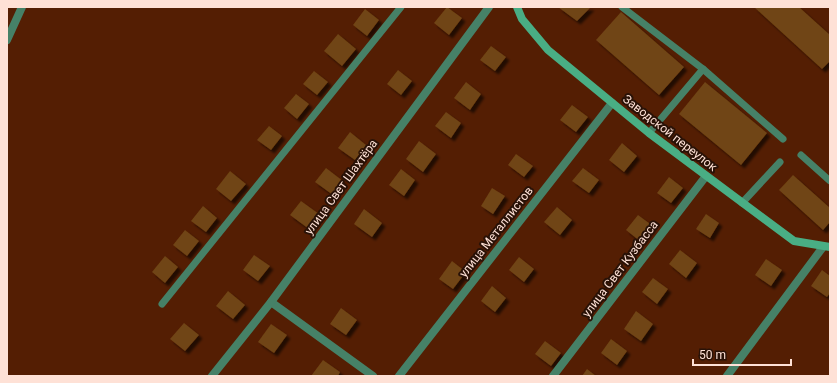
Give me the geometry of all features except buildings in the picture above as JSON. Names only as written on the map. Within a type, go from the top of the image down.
[{"type":"main road","name":"Заводской переулок","points":[[517,7],[522,19],[548,50],[649,133],[794,241],[826,247]]},
{"type":"street","points":[[7,40],[22,7]]},
{"type":"street","name":"улица Свет Шахтёра","points":[[212,376],[271,302],[485,8]]},
{"type":"street","name":"улица Металлистов","points":[[399,376],[612,103]]},
{"type":"street","name":"улица Свет Кузбасса","points":[[552,376],[706,176]]},
{"type":"street","points":[[727,376],[826,247]]},
{"type":"street","points":[[271,302],[373,376]]},
{"type":"lane","points":[[162,304],[401,7]]},
{"type":"lane","points":[[622,7],[703,68],[783,138]]},
{"type":"lane","points":[[649,133],[703,68]]},
{"type":"lane","points":[[801,155],[830,181]]},
{"type":"lane","points":[[742,203],[780,162]]}]
